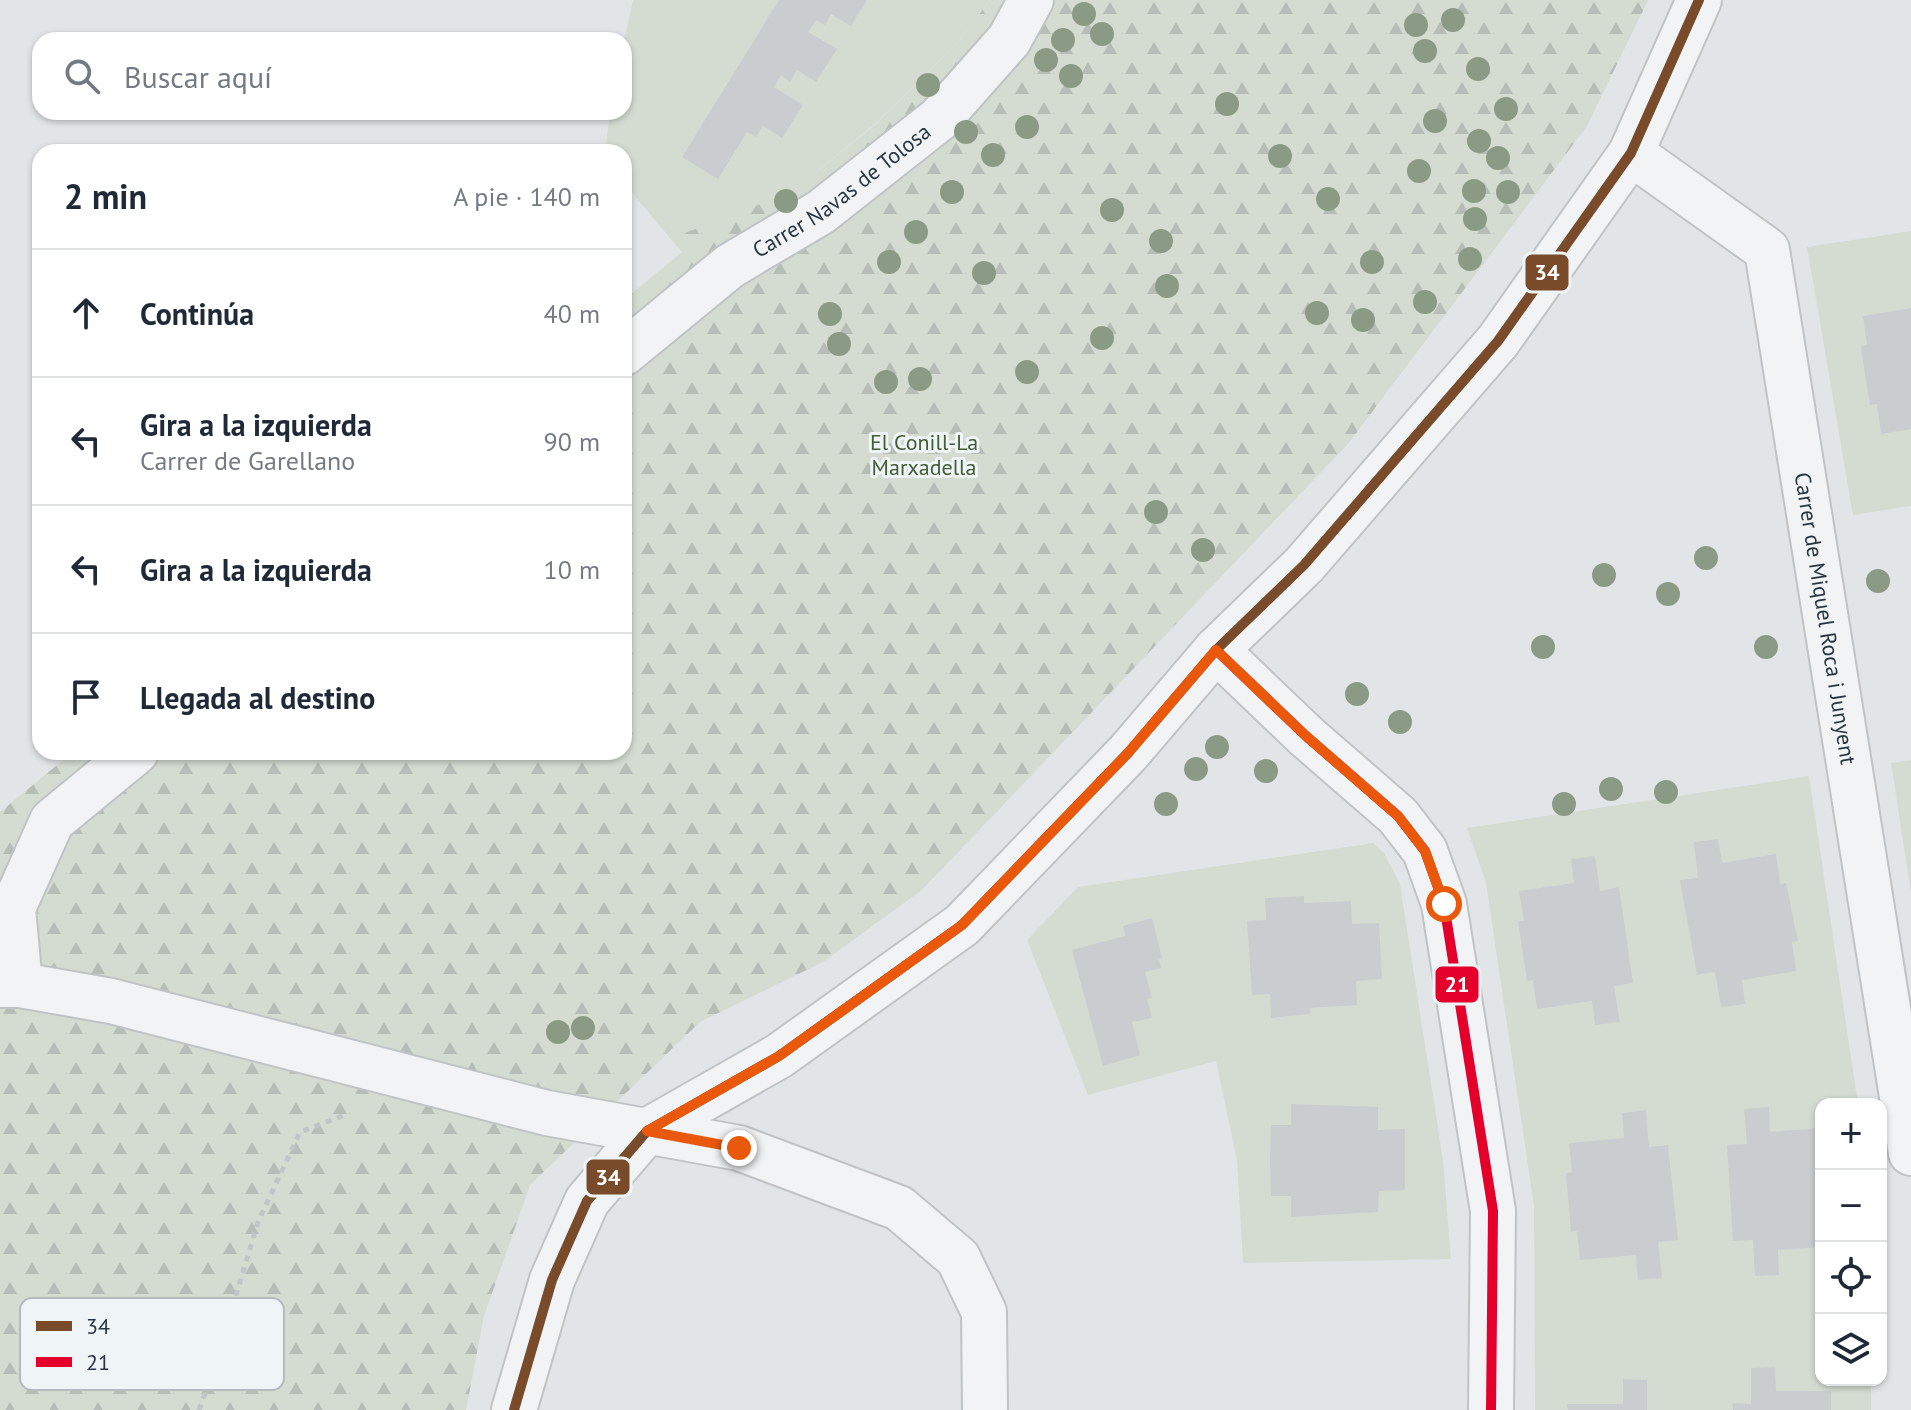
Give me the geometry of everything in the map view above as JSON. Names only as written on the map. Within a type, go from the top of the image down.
[{"type":"street","name":"Carrer Navas de Tolosa","points":[[632,346],[730,266],[821,212],[939,119],[1009,40],[1031,0]]},
{"type":"street","points":[[514,1410],[552,1280],[587,1201],[647,1131],[779,1056],[962,925],[1128,753],[1216,650],[1304,565],[1498,341],[1631,153],[1699,0]]},
{"type":"street","name":"Carrer de Miquel Roca i Junyent","points":[[1631,153],[1767,250],[1911,1153]]},
{"type":"street","points":[[1216,650],[1306,736],[1398,816],[1425,851],[1430,864],[1444,904],[1493,1211],[1491,1410]]},
{"type":"street","points":[[126,760],[52,821],[13,908],[10,985],[111,1001],[547,1113],[739,1148],[899,1208],[958,1258],[984,1312],[985,1410]]},
{"type":"path","points":[[235,1298],[258,1222],[300,1132],[392,1097],[398,1075]]},
{"type":"path","points":[[199,1410],[206,1390]]},
{"type":"green space","points":[[633,0],[990,0],[958,42],[876,123],[811,176],[749,210],[670,238],[632,193],[632,144],[606,144],[609,120],[632,120],[632,32],[626,32]]},
{"type":"green space","name":"El Conill-La Marxadella","points":[[990,0],[1648,0],[1587,126],[1348,444],[922,890],[823,962],[700,1022],[530,1185],[484,1316],[466,1410],[0,1410],[0,812],[63,760],[632,760],[632,293],[682,252],[668,236],[811,176],[877,123],[958,42]]},
{"type":"green space","points":[[1911,231],[1911,506],[1853,515],[1807,247]]},
{"type":"green space","points":[[1911,760],[1911,893],[1891,763]]},
{"type":"green space","points":[[1809,776],[1857,1098],[1815,1098],[1815,1386],[1871,1386],[1871,1410],[1535,1410],[1534,1206],[1486,883],[1467,828]]},
{"type":"green space","points":[[1373,843],[1384,853],[1400,884],[1443,1160],[1451,1259],[1243,1263],[1237,1160],[1216,1061],[1088,1095],[1027,940],[1078,887]]},
{"type":"building","points":[[779,0],[867,0],[851,26],[831,14],[825,25],[816,20],[808,32],[837,49],[816,82],[797,70],[790,82],[781,75],[774,87],[803,105],[782,138],[763,126],[756,137],[747,132],[718,179],[682,157]]},
{"type":"building","points":[[1911,308],[1911,429],[1881,434],[1877,404],[1870,405],[1865,375],[1861,346],[1867,345],[1863,316]]},
{"type":"building","points":[[1718,839],[1722,863],[1776,854],[1780,884],[1786,883],[1798,941],[1792,942],[1796,971],[1742,980],[1745,1004],[1721,1007],[1715,972],[1697,975],[1680,880],[1698,878],[1694,842]]},
{"type":"building","points":[[1595,856],[1600,891],[1619,887],[1633,983],[1614,986],[1620,1022],[1595,1025],[1592,1001],[1537,1009],[1533,980],[1527,981],[1518,921],[1524,921],[1519,891],[1574,883],[1571,859]]},
{"type":"building","points":[[1304,896],[1304,903],[1351,901],[1352,924],[1379,923],[1382,979],[1356,981],[1357,1005],[1310,1008],[1311,1014],[1271,1018],[1270,994],[1252,995],[1247,921],[1266,920],[1265,898]]},
{"type":"building","points":[[1152,918],[1162,958],[1159,959],[1161,968],[1145,972],[1152,998],[1147,999],[1152,1018],[1132,1022],[1140,1055],[1103,1066],[1072,950],[1125,936],[1123,926]]},
{"type":"building","points":[[1291,1104],[1378,1107],[1378,1130],[1405,1129],[1405,1190],[1379,1191],[1378,1212],[1291,1217],[1291,1196],[1271,1196],[1270,1160],[1271,1125],[1291,1125]]},
{"type":"building","points":[[1769,1107],[1770,1132],[1815,1128],[1815,1247],[1778,1250],[1779,1275],[1755,1276],[1753,1240],[1733,1241],[1727,1145],[1747,1144],[1744,1109]]},
{"type":"building","points":[[1646,1110],[1649,1147],[1668,1145],[1678,1240],[1658,1242],[1662,1278],[1638,1280],[1636,1255],[1580,1260],[1577,1231],[1571,1232],[1566,1173],[1572,1172],[1569,1143],[1624,1138],[1622,1113]]},
{"type":"building","points":[[1775,1367],[1776,1391],[1831,1391],[1831,1410],[1733,1410],[1732,1403],[1751,1404],[1751,1368]]},
{"type":"building","points":[[1623,1379],[1647,1380],[1647,1410],[1568,1410],[1567,1404],[1623,1404]]},
{"type":"transit line","name":"34","points":[[514,1410],[552,1280],[587,1201],[647,1131],[779,1056],[962,925],[1128,753],[1216,650],[1304,565],[1498,341],[1631,153],[1699,0]]},
{"type":"transit line","name":"21","points":[[1216,650],[1306,736],[1398,816],[1425,851],[1444,904],[1493,1211],[1491,1410]]},
{"type":"route","points":[[739,1148],[647,1131],[779,1056],[962,925],[1128,753],[1216,650],[1306,736],[1398,816],[1425,851],[1444,904]]}]
